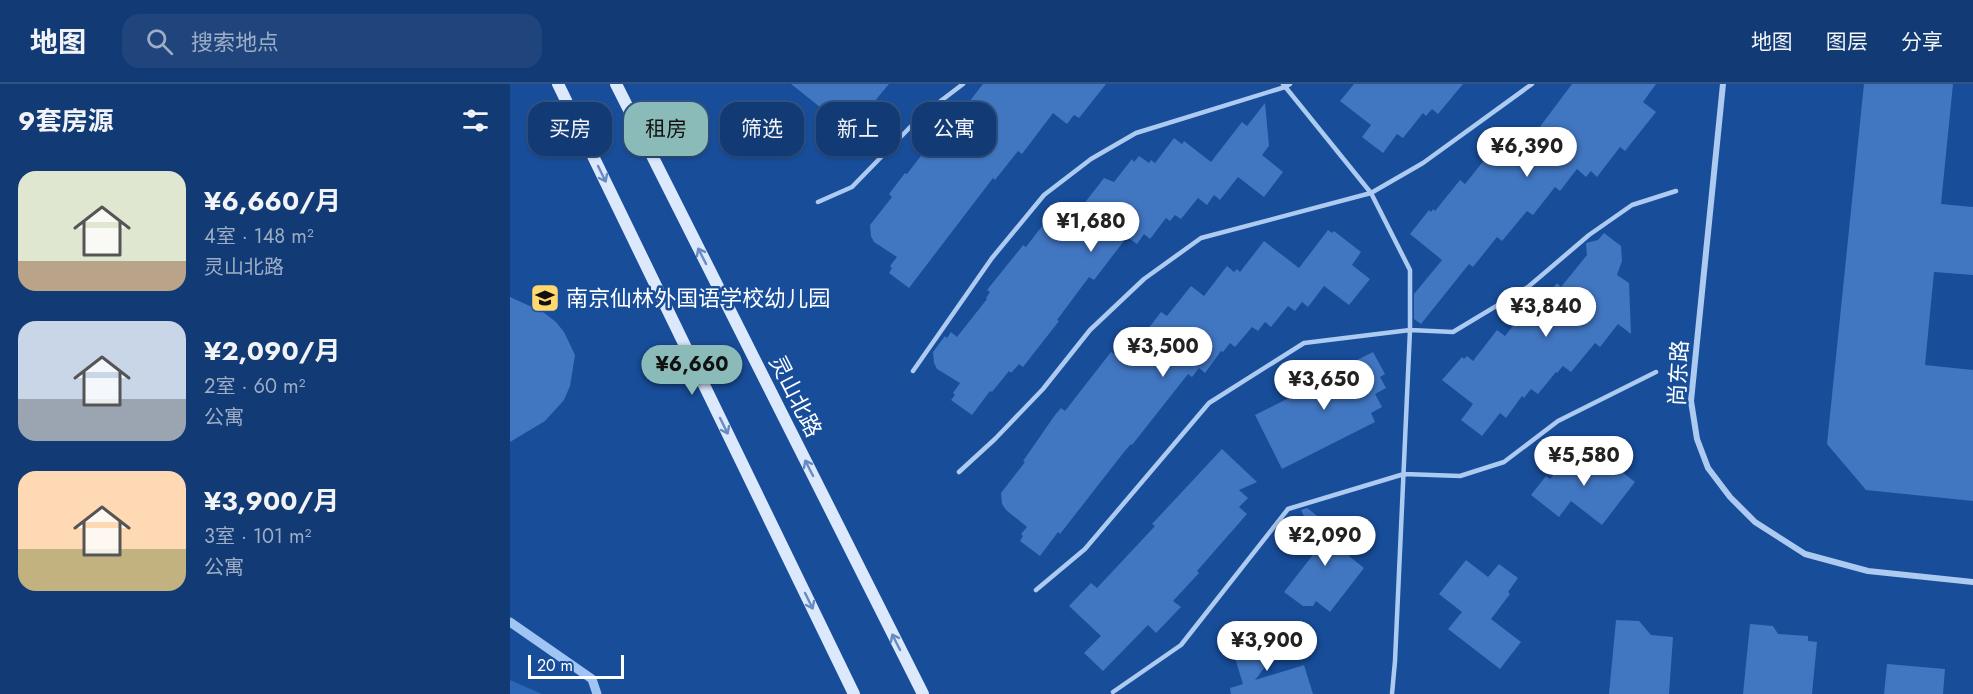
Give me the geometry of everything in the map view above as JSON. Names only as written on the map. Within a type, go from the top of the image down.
[{"type":"main road","points":[[558,84],[854,694]]},
{"type":"main road","name":"灵山北路","points":[[616,84],[922,694]]},
{"type":"street","name":"尚东路","points":[[1724,84],[1691,401],[1697,439],[1708,468],[1730,497],[1755,522],[1805,554],[1868,571],[1973,582]]},
{"type":"lane","points":[[818,202],[852,187],[921,116],[963,84]]},
{"type":"lane","points":[[958,472],[995,439],[1043,389],[1090,330],[1143,279],[1201,238],[1371,193],[1423,163],[1532,84]]},
{"type":"lane","points":[[913,371],[992,258],[1044,195],[1091,159],[1136,133],[1286,85],[1371,193],[1410,270],[1404,474],[1392,694]]},
{"type":"lane","points":[[1036,590],[1085,549],[1209,403],[1304,344],[1410,330],[1453,332],[1528,287],[1588,235],[1632,205],[1676,191]]},
{"type":"lane","points":[[1113,692],[1181,645],[1288,509],[1404,474],[1460,476],[1504,462],[1558,421],[1656,372]]},
{"type":"shaded area","points":[[510,680],[542,694],[510,694]]},
{"type":"building","points":[[791,84],[889,84],[874,102],[816,102],[816,104]]},
{"type":"building","points":[[983,84],[1106,84],[1079,118],[1074,115],[1067,124],[1053,113],[1022,154],[1018,151],[995,180],[993,178],[909,288],[889,273],[892,268],[890,266],[897,257],[874,242],[870,225],[892,197],[889,194],[921,156],[996,156],[996,102],[969,102]]},
{"type":"building","points":[[1354,84],[1463,84],[1438,114],[1432,109],[1426,116],[1423,113],[1403,138],[1397,134],[1383,153],[1362,137],[1371,125],[1340,101]]},
{"type":"building","points":[[1572,84],[1656,84],[1643,102],[1656,112],[1625,151],[1620,147],[1597,177],[1591,171],[1586,177],[1577,169],[1560,191],[1555,187],[1533,215],[1527,211],[1502,241],[1497,237],[1473,267],[1469,264],[1421,324],[1414,319],[1414,294],[1442,260],[1410,234],[1429,210],[1435,211],[1460,180],[1465,184],[1489,154],[1493,157],[1515,128],[1530,140]]},
{"type":"building","points":[[1864,84],[1953,84],[1941,204],[1973,207],[1973,275],[1934,272],[1925,365],[1973,370],[1973,501],[1866,490],[1827,444]]},
{"type":"building","points":[[1265,103],[1269,146],[1262,155],[1283,172],[1264,197],[1238,177],[1220,200],[1214,195],[1207,205],[1198,198],[1181,219],[1175,215],[1170,221],[1166,218],[1150,239],[1144,234],[1137,244],[1127,237],[1094,280],[1089,277],[1057,320],[1059,321],[1023,367],[1019,364],[1011,373],[1009,371],[972,415],[951,400],[960,383],[937,369],[933,352],[951,332],[957,337],[987,299],[990,292],[987,290],[1023,245],[1026,247],[1049,217],[1066,227],[1104,178],[1114,182],[1132,159],[1134,162],[1139,156],[1149,163],[1151,160],[1155,163],[1174,138],[1182,144],[1184,141],[1211,162],[1242,122],[1247,126]]},
{"type":"building","points":[[1328,230],[1332,233],[1334,231],[1361,252],[1352,265],[1370,279],[1349,305],[1324,286],[1308,307],[1302,302],[1295,311],[1288,306],[1271,327],[1265,322],[1258,331],[1252,327],[1235,347],[1230,343],[1223,352],[1221,351],[1205,373],[1199,368],[1192,377],[1188,374],[1040,556],[1020,541],[1023,536],[1021,534],[1027,527],[1006,510],[1002,504],[1001,493],[1025,462],[1023,461],[1055,415],[1061,408],[1065,411],[1111,352],[1124,360],[1161,312],[1167,316],[1191,286],[1204,296],[1227,266],[1234,272],[1237,269],[1240,272],[1264,241],[1299,268]]},
{"type":"building","points":[[1604,233],[1621,246],[1622,261],[1617,275],[1629,283],[1631,334],[1618,324],[1600,347],[1595,343],[1571,372],[1563,366],[1538,394],[1531,389],[1524,398],[1522,396],[1506,418],[1500,413],[1482,436],[1461,420],[1473,404],[1442,380],[1462,357],[1464,359],[1467,356],[1473,361],[1497,330],[1505,336],[1524,312],[1526,314],[1529,310],[1533,313],[1557,283],[1561,287],[1587,255],[1586,243],[1598,240]]},
{"type":"building","points":[[510,297],[543,312],[556,322],[564,332],[575,355],[570,386],[564,400],[545,421],[510,442]]},
{"type":"building","points":[[1373,352],[1385,374],[1380,377],[1386,388],[1375,394],[1382,407],[1371,413],[1375,422],[1282,469],[1255,415],[1289,398],[1288,395]]},
{"type":"building","points":[[1222,449],[1257,482],[1239,490],[1248,498],[1239,507],[1247,514],[1173,601],[1181,607],[1156,633],[1148,625],[1103,671],[1084,653],[1101,636],[1069,606],[1091,583],[1097,588],[1155,526],[1152,524]]},
{"type":"building","points":[[1574,449],[1596,466],[1603,457],[1635,482],[1602,525],[1571,501],[1559,517],[1531,495],[1546,476],[1550,479]]},
{"type":"building","points":[[1307,508],[1356,546],[1349,556],[1364,568],[1330,612],[1316,601],[1313,606],[1303,606],[1284,592],[1319,547],[1301,510]]},
{"type":"building","points":[[1466,560],[1488,577],[1499,564],[1518,578],[1508,592],[1510,594],[1491,619],[1521,642],[1500,669],[1448,629],[1462,612],[1439,594]]},
{"type":"building","points":[[1616,620],[1639,621],[1651,635],[1673,637],[1669,694],[1609,694]]},
{"type":"building","points":[[1750,624],[1773,626],[1778,634],[1808,636],[1808,641],[1817,642],[1812,694],[1743,694]]},
{"type":"building","points":[[1269,637],[1274,655],[1255,680],[1304,665],[1313,694],[1231,694],[1230,688],[1243,684],[1232,648]]},
{"type":"building","points":[[1887,664],[1945,669],[1943,694],[1884,694]]},
{"type":"waterway","points":[[510,622],[592,679],[597,694]]},
{"type":"place","name":"南京仙林外国语学校幼儿园","points":[[545,298]]}]
